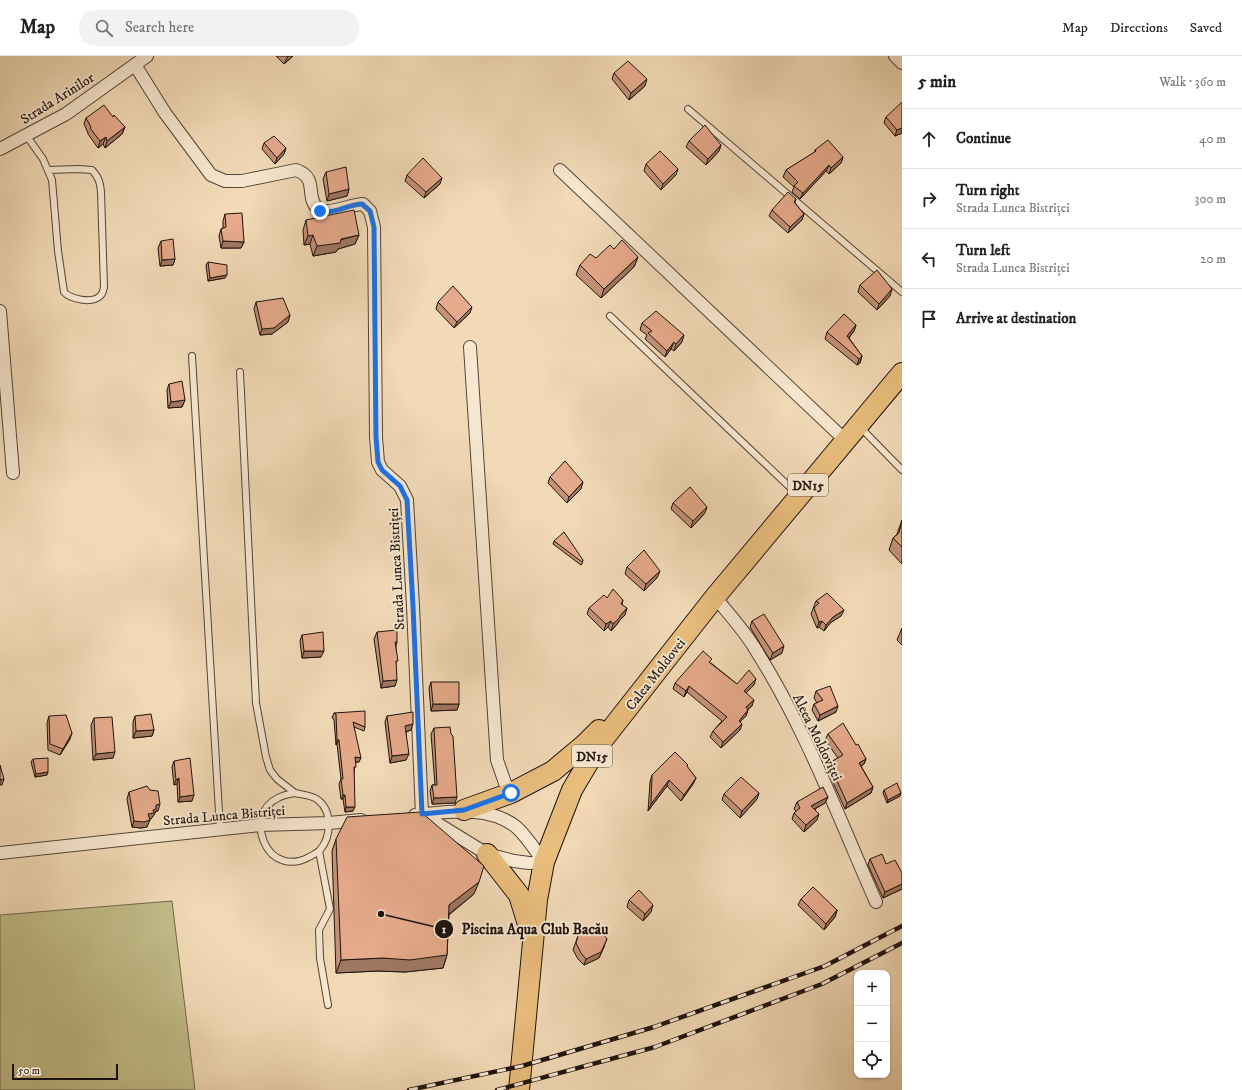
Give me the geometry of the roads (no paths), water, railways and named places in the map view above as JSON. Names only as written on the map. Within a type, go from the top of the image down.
[{"type":"main road","name":"Calea Moldovei","points":[[519,1090],[526,1030],[533,940],[544,862],[575,784],[598,746],[664,664],[715,596],[902,373]]},
{"type":"main road","points":[[464,810],[511,793],[553,771],[584,745],[664,664]]},
{"type":"main road","points":[[487,854],[519,895],[533,940]]},
{"type":"street","name":"Strada Arinilor","points":[[0,149],[66,114],[147,56]]},
{"type":"street","points":[[895,56],[902,63]]},
{"type":"street","name":"Strada Lunca Bistriței","points":[[135,65],[165,113],[211,175],[224,181],[242,181],[296,170],[304,172],[309,179],[316,207],[320,211],[330,212],[356,204],[362,204],[370,211],[374,227],[376,437],[378,462],[382,470],[400,486],[407,500],[422,814]]},
{"type":"street","points":[[560,170],[845,440]]},
{"type":"street","points":[[0,311],[13,473]]},
{"type":"street","points":[[470,347],[497,760],[505,783],[511,793]]},
{"type":"street","name":"Aleea Moldoviței","points":[[715,596],[754,646],[788,707],[818,768],[876,902]]},
{"type":"street","points":[[407,816],[464,810],[500,817],[515,826],[544,862]]},
{"type":"street","points":[[422,814],[487,854],[514,862],[544,862]]},
{"type":"street","name":"Strada Lunca Bistriței","points":[[0,853],[260,825],[329,823],[376,819]]},
{"type":"lane","points":[[688,108],[902,292]]},
{"type":"lane","points":[[26,135],[43,159],[52,180],[58,251],[64,292],[67,296],[76,299],[86,300],[98,298],[102,295],[104,287],[101,192],[98,177],[92,170],[48,170]]},
{"type":"lane","points":[[610,316],[799,496]]},
{"type":"lane","points":[[192,356],[220,829]]},
{"type":"lane","points":[[240,372],[256,703],[266,757],[270,770],[277,779],[296,793]]},
{"type":"lane","points":[[858,425],[902,470]]},
{"type":"lane","points":[[296,793],[311,796],[318,800],[324,807],[329,823],[327,838],[319,851],[305,859],[293,862],[281,861],[271,854],[264,842],[260,825],[264,810],[270,803],[279,797],[296,793]]},
{"type":"lane","points":[[319,851],[330,909],[320,930],[320,958],[328,1005]]},
{"type":"railway","points":[[409,1090],[522,1066],[654,1027],[825,966],[902,926]]},
{"type":"railway","points":[[497,1090],[655,1047],[822,984],[902,943]]},
{"type":"place","name":"Piscina Aqua Club Bacău","points":[[381,914]]}]
